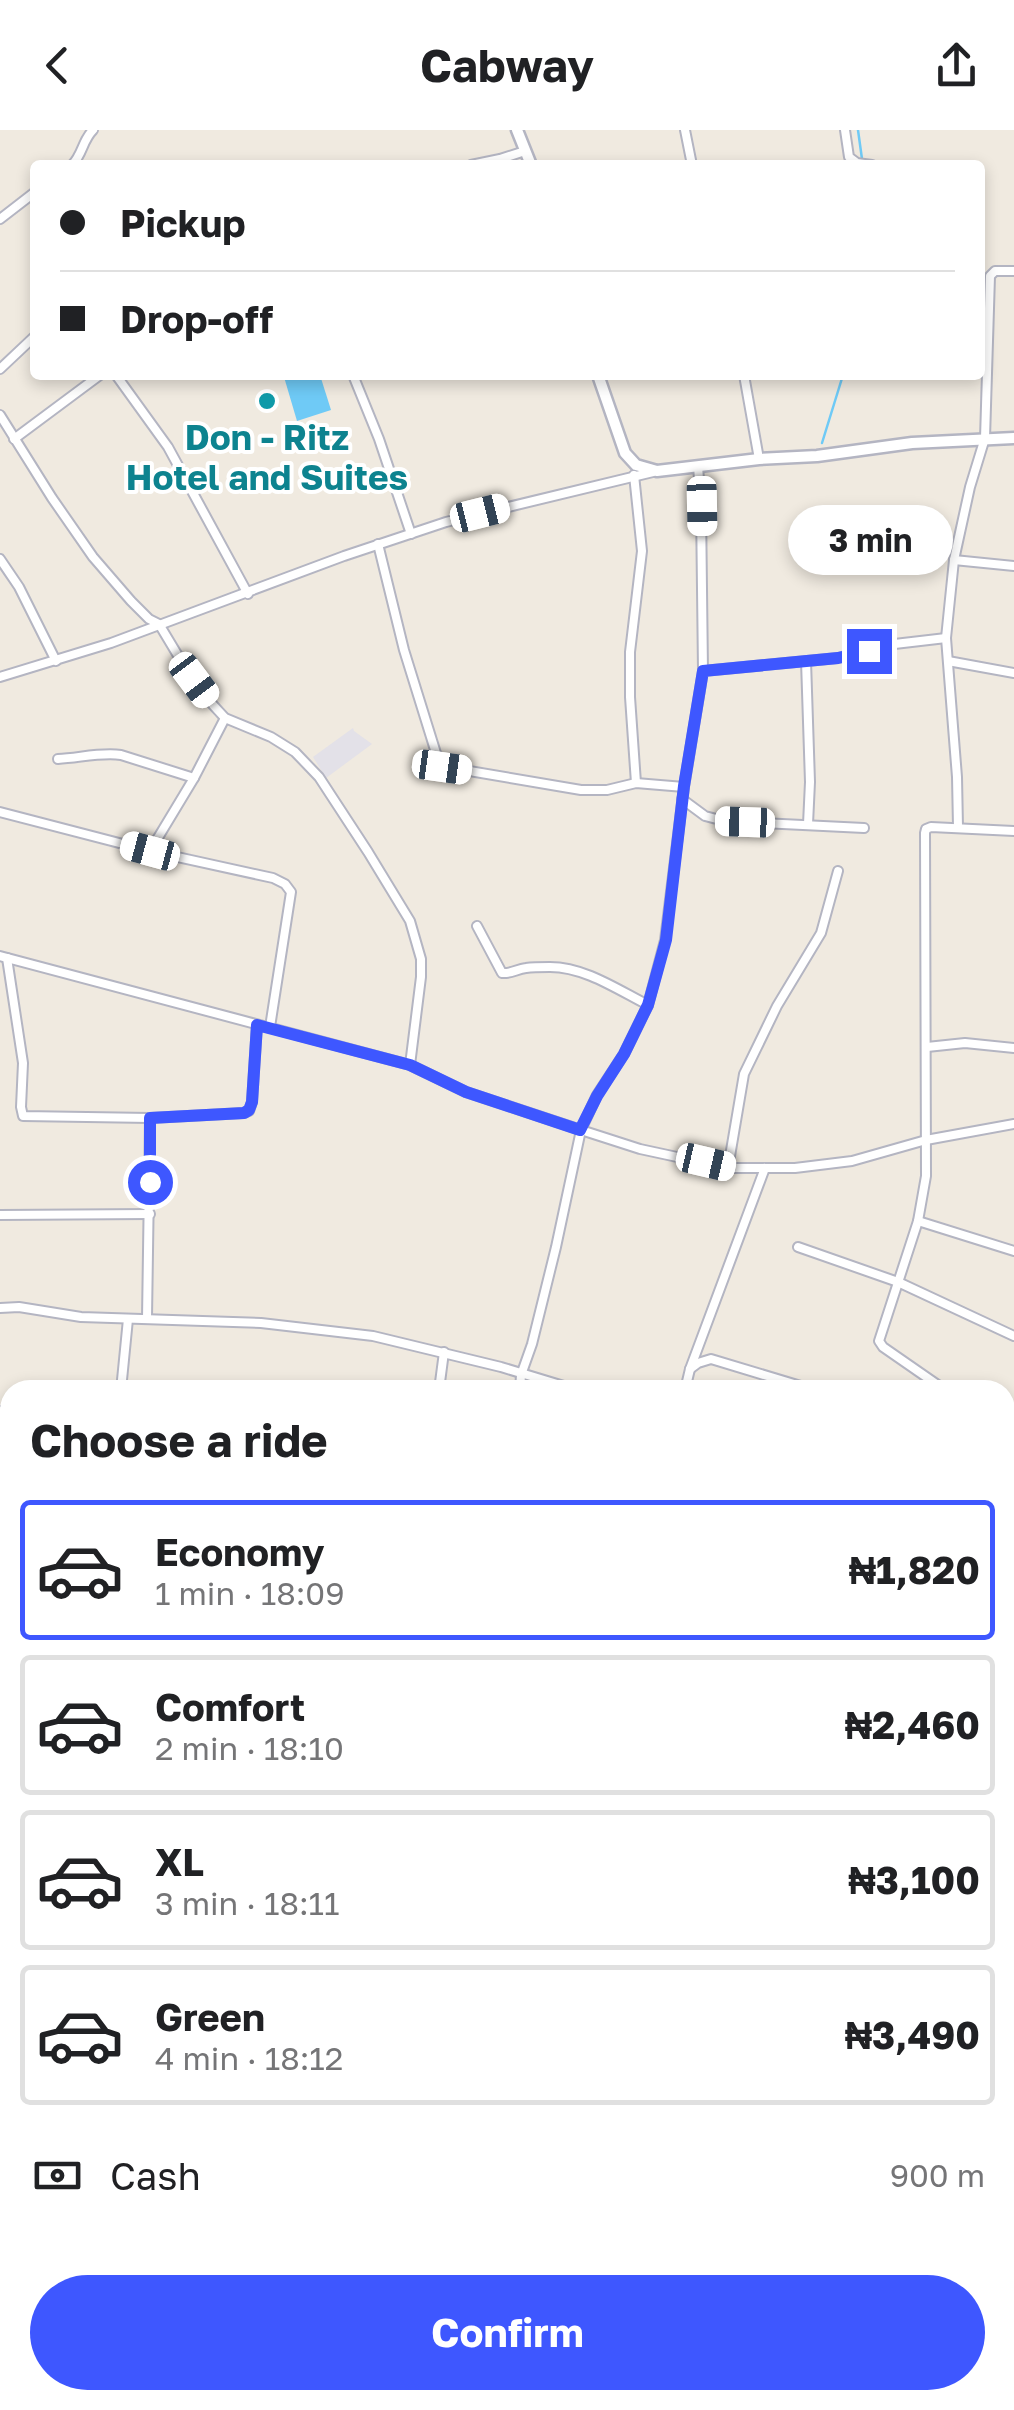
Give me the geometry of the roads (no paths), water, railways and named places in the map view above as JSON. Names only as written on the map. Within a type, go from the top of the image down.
[{"type":"street","points":[[76,160],[93,130]]},
{"type":"street","points":[[517,130],[529,160]]},
{"type":"street","points":[[684,130],[691,160]]},
{"type":"street","points":[[845,130],[849,157],[856,160]]},
{"type":"street","points":[[491,160],[526,151]]},
{"type":"street","points":[[0,219],[30,196]]},
{"type":"street","points":[[958,827],[946,638],[954,560],[970,487],[986,438],[985,293],[995,271],[1014,270]]},
{"type":"street","points":[[985,272],[990,276]]},
{"type":"street","points":[[0,369],[30,341]]},
{"type":"street","points":[[14,439],[93,380]]},
{"type":"street","points":[[120,380],[168,447],[248,594]]},
{"type":"street","points":[[354,380],[411,534]]},
{"type":"street","points":[[600,380],[624,454],[636,465],[657,471]]},
{"type":"street","points":[[745,380],[759,459]]},
{"type":"street","points":[[0,415],[92,557],[131,602],[159,624],[182,664],[225,718],[294,752],[319,777],[368,852],[410,921],[421,960],[410,1065]]},
{"type":"street","points":[[0,677],[111,644],[378,544],[480,513],[634,475],[912,443],[1014,438]]},
{"type":"street","points":[[620,443],[623,460]]},
{"type":"street","points":[[521,1380],[556,1247],[580,1130],[648,1005],[666,940],[674,854],[703,671],[702,506],[698,466]]},
{"type":"street","points":[[634,475],[642,551],[630,652],[636,784]]},
{"type":"street","points":[[378,544],[404,650],[440,766],[581,790],[636,784],[684,786]]},
{"type":"street","points":[[0,559],[20,587],[56,660]]},
{"type":"street","points":[[954,560],[1014,566]]},
{"type":"street","points":[[703,671],[838,658],[910,641],[946,638]]},
{"type":"street","points":[[806,661],[808,824]]},
{"type":"street","points":[[948,661],[1014,673]]},
{"type":"street","points":[[150,851],[225,718]]},
{"type":"street","points":[[58,758],[122,754],[194,778]]},
{"type":"street","points":[[682,799],[706,816],[724,821],[864,828]]},
{"type":"street","points":[[0,812],[285,884],[292,892],[270,1027]]},
{"type":"street","points":[[931,1380],[879,1344],[918,1220],[926,1176],[925,830],[931,826],[1014,831]]},
{"type":"street","points":[[728,1168],[744,1074],[777,1006],[821,932],[838,871]]},
{"type":"street","points":[[478,926],[502,973],[522,968],[570,969],[648,1005]]},
{"type":"street","points":[[257,1025],[252,1102],[244,1113],[150,1118],[23,1116],[20,1107],[24,1063],[4,957],[410,1065],[466,1092],[580,1130],[640,1149],[728,1168],[795,1168],[852,1161],[926,1140],[1014,1124]]},
{"type":"street","points":[[927,1047],[965,1043],[1014,1048]]},
{"type":"street","points":[[147,1318],[150,1118]]},
{"type":"street","points":[[687,1380],[765,1168]]},
{"type":"street","points":[[0,1215],[150,1214]]},
{"type":"street","points":[[918,1220],[1014,1251]]},
{"type":"street","points":[[798,1247],[898,1282],[1014,1336]]},
{"type":"street","points":[[0,1308],[19,1307],[81,1317],[261,1323],[351,1334],[444,1352],[542,1380]]},
{"type":"street","points":[[122,1380],[128,1319]]},
{"type":"street","points":[[440,1380],[444,1352]]},
{"type":"street","points":[[690,1369],[711,1359],[781,1380]]},
{"type":"water","points":[[285,380],[322,380],[331,410],[297,421]]},
{"type":"waterway","points":[[858,130],[862,159]]},
{"type":"waterway","points":[[822,443],[841,380]]},
{"type":"place","name":"Don - Ritz Hotel and Suites","points":[[267,401]]}]
